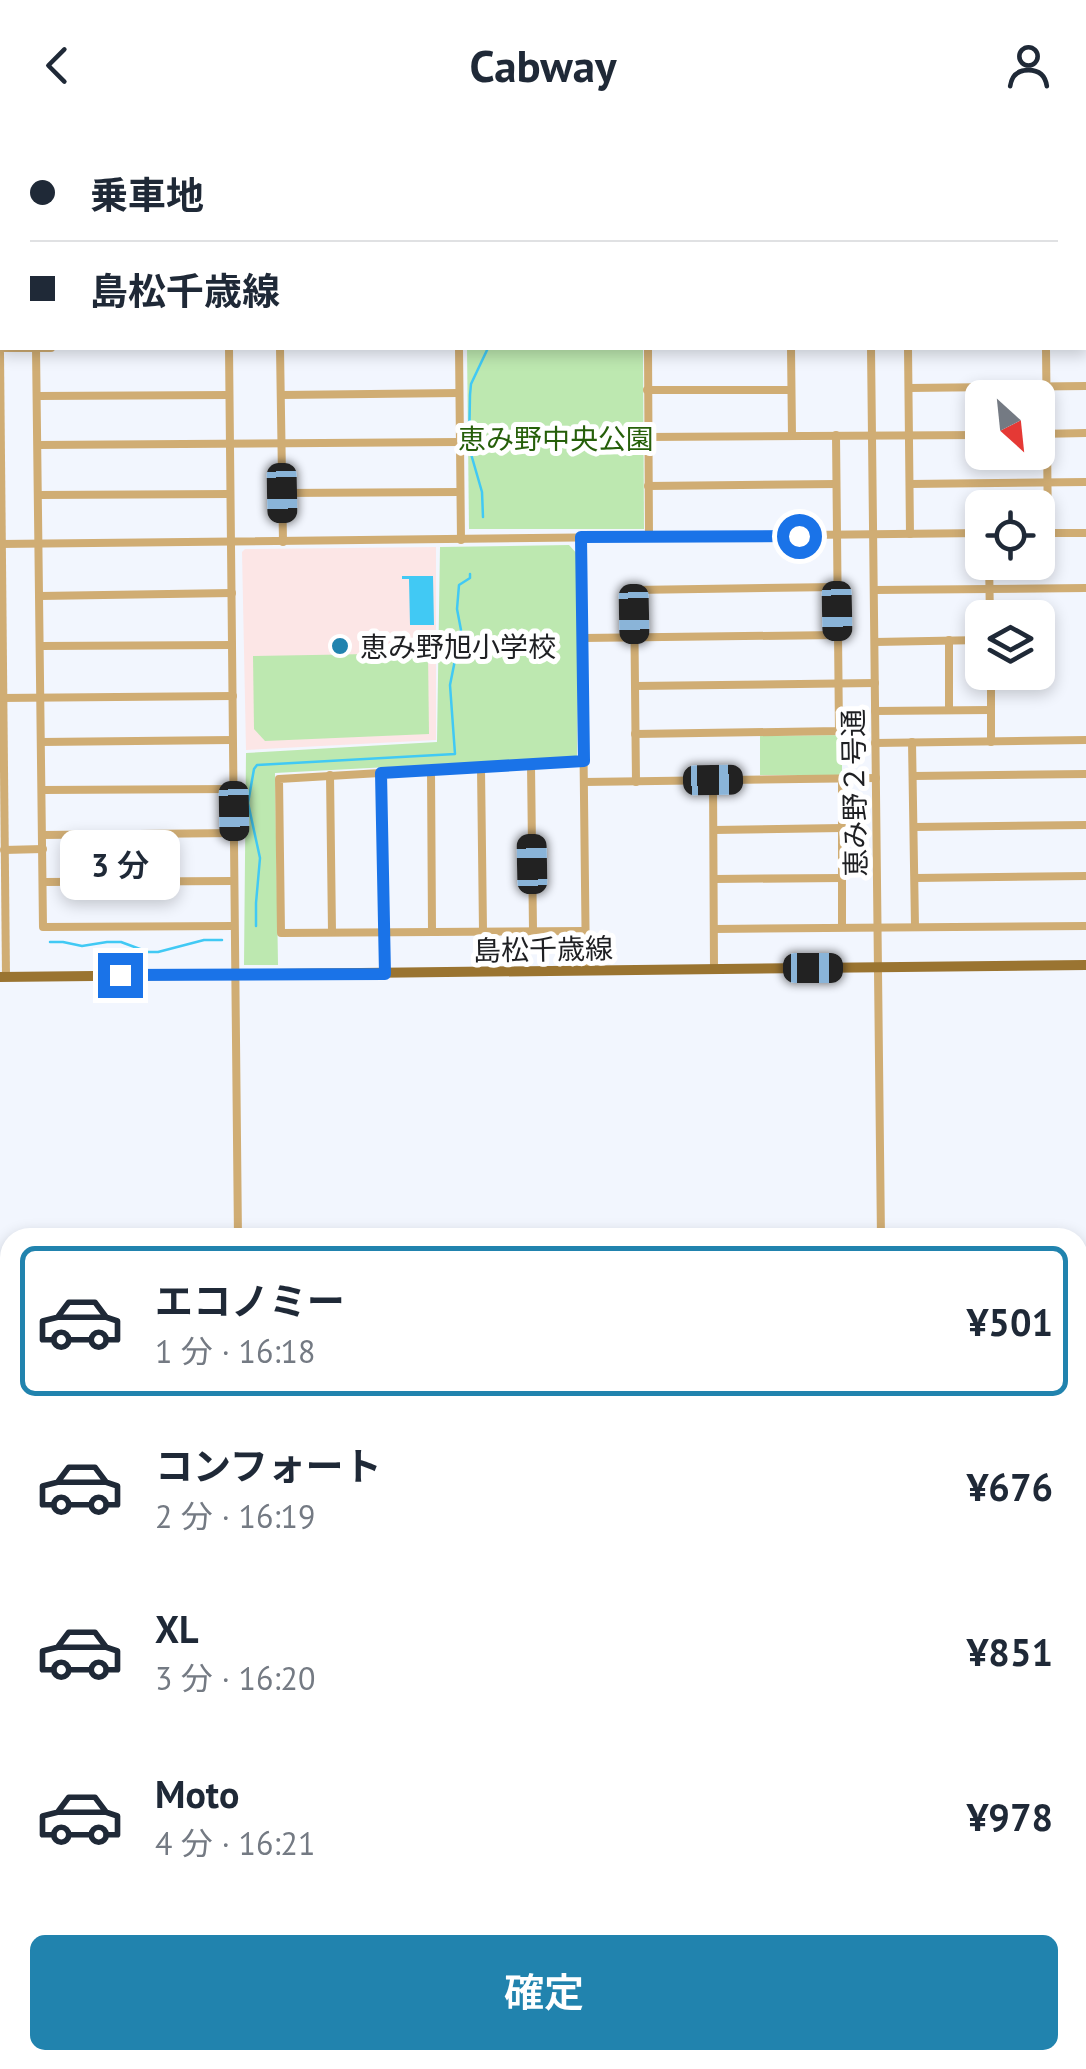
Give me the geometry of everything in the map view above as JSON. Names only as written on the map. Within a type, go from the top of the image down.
[{"type":"main road","name":"島松千歳線","points":[[3,977],[1086,965]]},
{"type":"street","points":[[0,350],[3,977]]},
{"type":"street","points":[[36,350],[44,927],[234,926]]},
{"type":"street","points":[[229,350],[238,1228]]},
{"type":"street","points":[[280,350],[282,542]]},
{"type":"street","points":[[458,350],[461,540]]},
{"type":"street","points":[[648,350],[648,537]]},
{"type":"street","points":[[791,350],[792,436]]},
{"type":"street","name":"恵み野２号通","points":[[871,350],[881,1228]]},
{"type":"street","points":[[908,350],[910,534]]},
{"type":"street","points":[[1046,350],[1046,380]]},
{"type":"street","points":[[1055,386],[1086,386]]},
{"type":"street","points":[[909,388],[965,387]]},
{"type":"street","points":[[646,390],[792,390]]},
{"type":"street","points":[[282,395],[459,393]]},
{"type":"street","points":[[38,396],[229,395]]},
{"type":"street","points":[[647,438],[965,434]]},
{"type":"street","points":[[1055,434],[1086,434]]},
{"type":"street","points":[[635,734],[838,730],[836,436]]},
{"type":"street","points":[[38,445],[459,442]]},
{"type":"street","points":[[1046,470],[1046,490]]},
{"type":"street","points":[[910,484],[1086,482]]},
{"type":"street","points":[[648,486],[836,484]]},
{"type":"street","points":[[282,493],[460,492]]},
{"type":"street","points":[[38,495],[230,494]]},
{"type":"street","points":[[1055,533],[1086,532]]},
{"type":"street","points":[[1,544],[965,534]]},
{"type":"street","points":[[581,537],[586,970]]},
{"type":"street","points":[[989,580],[989,600]]},
{"type":"street","points":[[636,782],[634,590],[837,587]]},
{"type":"street","points":[[875,590],[1086,588]]},
{"type":"street","points":[[40,596],[232,594]]},
{"type":"street","points":[[584,638],[837,635]]},
{"type":"street","points":[[949,640],[950,710]]},
{"type":"street","points":[[875,642],[965,640]]},
{"type":"street","points":[[40,646],[232,645]]},
{"type":"street","points":[[635,686],[875,683]]},
{"type":"street","points":[[991,690],[991,742]]},
{"type":"street","points":[[2,698],[233,696]]},
{"type":"street","points":[[875,711],[991,710]]},
{"type":"street","points":[[41,742],[232,740]]},
{"type":"street","points":[[876,743],[1086,740]]},
{"type":"street","points":[[912,742],[915,927]]},
{"type":"street","points":[[584,761],[279,779],[279,798],[281,933],[585,930]]},
{"type":"street","points":[[531,765],[533,930]]},
{"type":"street","points":[[481,768],[483,931]]},
{"type":"street","points":[[431,770],[432,932]]},
{"type":"street","points":[[381,773],[385,974]]},
{"type":"street","points":[[913,776],[1086,774]]},
{"type":"street","points":[[330,775],[332,932]]},
{"type":"street","points":[[842,778],[842,927]]},
{"type":"street","points":[[584,782],[876,778]]},
{"type":"street","points":[[713,780],[714,969]]},
{"type":"street","points":[[42,790],[234,789]]},
{"type":"street","points":[[914,827],[1086,825]]},
{"type":"street","points":[[714,830],[842,828]]},
{"type":"street","points":[[42,835],[234,833]]},
{"type":"street","points":[[2,850],[42,849]]},
{"type":"street","points":[[914,878],[1086,876]]},
{"type":"street","points":[[714,879],[842,878]]},
{"type":"street","points":[[43,882],[234,881]]},
{"type":"street","points":[[714,929],[1086,926]]},
{"type":"shaded area","name":"恵み野旭小学校","points":[[436,547],[436,740],[246,750],[242,552]]},
{"type":"green space","name":"恵み野中央公園","points":[[467,350],[643,350],[644,529],[469,529]]},
{"type":"green space","points":[[569,545],[579,556],[577,757],[275,773],[278,965],[244,965],[246,753],[437,742],[440,547]]},
{"type":"green space","points":[[428,653],[429,734],[265,741],[254,729],[253,656]]},
{"type":"green space","points":[[842,735],[842,775],[760,775],[760,736]]},
{"type":"water","points":[[402,576],[433,576],[434,625],[410,625],[409,579]]},
{"type":"waterway","points":[[483,517],[482,492],[469,447],[470,395],[487,350]]},
{"type":"waterway","points":[[256,926],[260,858],[248,803],[254,769],[257,765],[455,754],[450,685],[461,630],[457,609],[459,585],[470,574]]},
{"type":"waterway","points":[[50,942],[82,946],[121,942],[158,952],[204,940],[222,940]]},
{"type":"place","name":"恵み野旭小学校","points":[[340,646]]},
{"type":"route","points":[[120,975],[385,974],[381,773],[584,761],[581,537],[799,536]]}]
